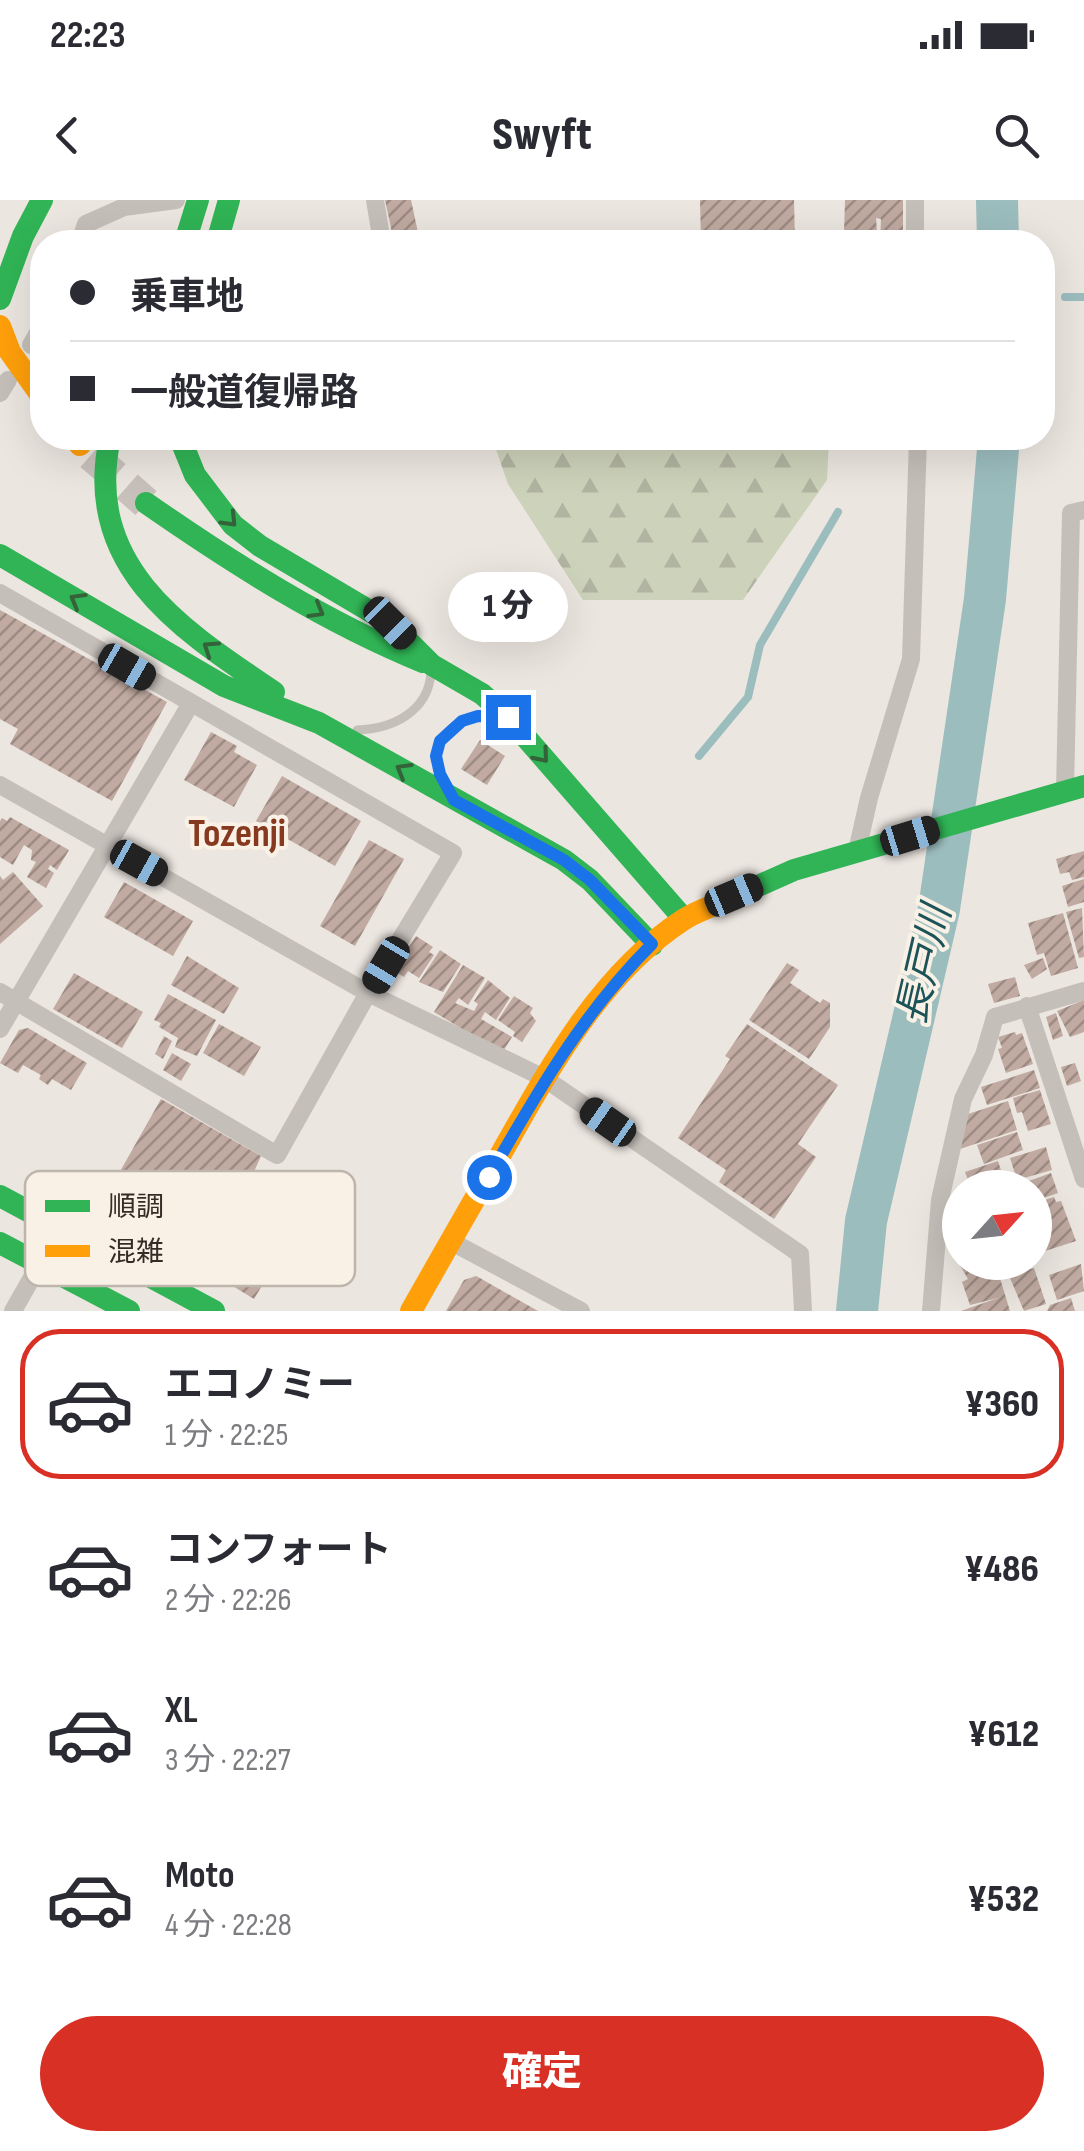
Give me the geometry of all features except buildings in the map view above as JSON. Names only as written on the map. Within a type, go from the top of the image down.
[{"type":"main road","points":[[0,299],[14,266],[22,232],[42,200]]},
{"type":"main road","points":[[189,230],[198,200]]},
{"type":"main road","points":[[220,230],[229,200]]},
{"type":"main road","points":[[0,326],[10,352],[30,380]]},
{"type":"main road","points":[[108,450],[107,507],[115,540],[130,572],[152,602],[180,628],[327,727],[564,860],[590,880],[652,944]]},
{"type":"main road","points":[[185,450],[195,474],[233,525],[260,546],[390,623],[432,665]]},
{"type":"main road","points":[[146,503],[219,554],[376,644],[432,665],[482,694],[508,717],[684,920]]},
{"type":"main road","points":[[0,555],[224,686],[327,727]]},
{"type":"main road","points":[[412,1311],[544,1078],[596,1004],[652,944],[684,920],[794,870],[1074,788]]},
{"type":"main road","points":[[0,1196],[25,1209]]},
{"type":"main road","points":[[0,1243],[25,1257]]},
{"type":"main road","points":[[80,1286],[129,1311]]},
{"type":"main road","points":[[167,1286],[214,1311]]},
{"type":"street","points":[[84,230],[86,224],[123,204],[176,200]]},
{"type":"street","points":[[375,200],[380,230]]},
{"type":"street","points":[[915,200],[915,230]]},
{"type":"street","points":[[857,851],[911,660],[918,450]]},
{"type":"street","points":[[1074,788],[1071,514],[1084,510]]},
{"type":"street","points":[[0,594],[454,853],[368,992],[277,1154],[8,996]]},
{"type":"street","points":[[0,1029],[8,996],[191,704]]},
{"type":"street","points":[[0,786],[368,992],[544,1078],[800,1254],[803,1311]]},
{"type":"street","points":[[931,1311],[940,1200],[963,1099],[984,1055],[995,1016],[1084,990]]},
{"type":"street","points":[[1027,1006],[1084,1179]]},
{"type":"street","points":[[452,1242],[581,1311]]},
{"type":"street","points":[[13,1311],[27,1286]]},
{"type":"lane","points":[[327,727],[370,730],[404,718],[425,697],[432,665]]},
{"type":"lane","points":[[454,800],[440,774],[436,756],[440,741],[462,721],[478,716],[508,717]]},
{"type":"green space","points":[[496,450],[828,450],[827,480],[743,600],[583,600],[508,484]]},
{"type":"waterway","name":"長戸川","points":[[997,200],[998,230]]},
{"type":"waterway","points":[[1065,297],[1084,297]]},
{"type":"waterway","name":"長戸川","points":[[857,1311],[866,1221],[939,909],[985,599],[998,450]]},
{"type":"waterway","points":[[699,756],[748,697],[760,645],[838,512]]},
{"type":"tunnel","points":[[91,455],[146,503]]},
{"type":"traffic: fast","points":[[0,299],[23,236],[42,200]]},
{"type":"traffic: fast","points":[[189,230],[198,200]]},
{"type":"traffic: fast","points":[[220,230],[229,200]]},
{"type":"traffic: fast","points":[[109,450],[105,483],[111,523],[125,559],[174,618],[274,692]]},
{"type":"traffic: fast","points":[[185,450],[195,475],[233,525],[260,546],[390,623],[432,665],[482,694],[508,717],[684,919]]},
{"type":"traffic: fast","points":[[146,503],[280,590],[423,662]]},
{"type":"traffic: fast","points":[[0,555],[224,686],[319,723],[564,860],[590,880],[652,945]]},
{"type":"traffic: fast","points":[[731,898],[794,870],[1084,786]]},
{"type":"traffic: fast","points":[[0,1196],[25,1209]]},
{"type":"traffic: fast","points":[[0,1243],[25,1256]]},
{"type":"traffic: fast","points":[[82,1286],[129,1311]]},
{"type":"traffic: fast","points":[[167,1286],[214,1311]]},
{"type":"traffic: slow","points":[[0,326],[10,352],[30,380]]},
{"type":"traffic: slow","points":[[411,1311],[538,1088],[602,995],[653,942],[688,917],[731,898]]},
{"type":"district","name":"Tozenji","points":[[237,834]]},
{"type":"route","points":[[489,1177],[544,1078],[587,1016],[652,944],[590,880],[564,860],[454,800],[440,774],[436,756],[440,741],[462,721],[478,716],[508,717]]}]
